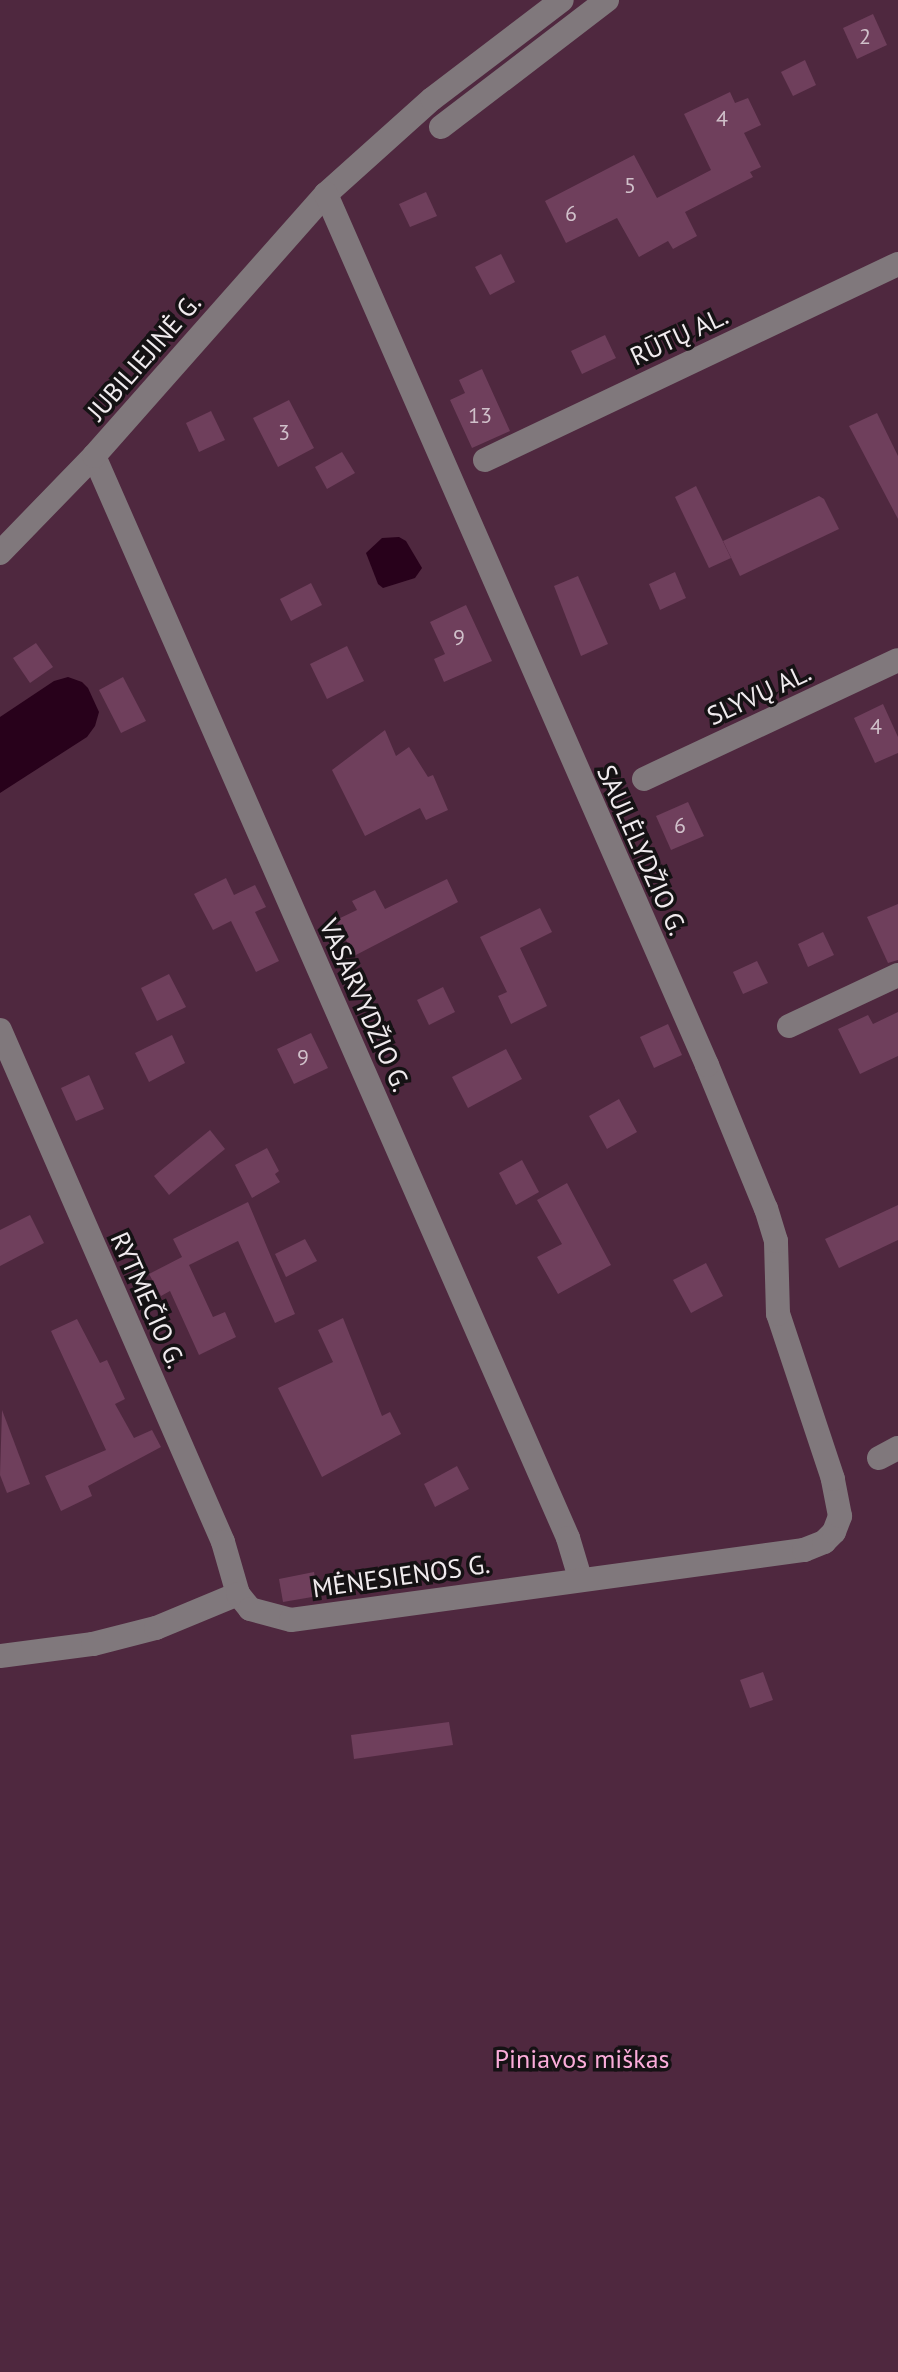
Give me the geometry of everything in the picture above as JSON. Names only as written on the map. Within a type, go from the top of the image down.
[{"type":"street","name":"JUBILIEJINĖ G.","points":[[0,553],[94,456],[326,194],[432,99],[562,0]]},
{"type":"street","points":[[441,127],[607,0]]},
{"type":"street","name":"SAULĖLYDŽIO G.","points":[[326,194],[707,1065],[766,1209],[776,1241],[778,1314],[840,1516],[834,1532],[824,1542]]},
{"type":"street","name":"RŪTŲ AL.","points":[[485,460],[898,264]]},
{"type":"street","name":"VASARVYDŽIO G.","points":[[94,456],[562,1523],[580,1578]]},
{"type":"street","name":"SLYVŲ AL.","points":[[644,779],[898,660]]},
{"type":"street","points":[[789,1026],[898,975]]},
{"type":"street","name":"RYTMEČIO G.","points":[[0,1030],[223,1542],[238,1594]]},
{"type":"street","name":"MĖNESIENOS G.","points":[[238,1594],[250,1609],[291,1620],[580,1578],[804,1550],[824,1542]]},
{"type":"street","points":[[0,1656],[93,1644],[156,1628],[238,1594]]},
{"type":"green space","name":"Piniavos miškas","points":[[0,0],[898,0],[898,2372],[0,2372]]},
{"type":"shaded area","points":[[399,537],[406,541],[422,568],[415,578],[383,588],[378,584],[366,553],[382,538]]},
{"type":"shaded area","points":[[68,677],[88,688],[99,712],[95,726],[87,737],[0,793],[0,717],[54,681]]},
{"type":"building","points":[[873,14],[887,45],[857,59],[843,28]]},
{"type":"building","points":[[805,60],[816,85],[793,96],[781,72]]},
{"type":"building","points":[[730,92],[735,103],[748,98],[761,125],[744,133],[761,167],[750,172],[753,177],[685,212],[697,236],[673,249],[668,241],[639,257],[617,218],[566,243],[545,201],[634,155],[657,198],[711,170],[684,114]]},
{"type":"building","points":[[426,192],[437,216],[410,227],[399,204]]},
{"type":"building","points":[[501,254],[515,282],[490,295],[475,267]]},
{"type":"building","points":[[605,335],[616,358],[582,374],[571,351]]},
{"type":"building","points":[[482,369],[510,431],[472,448],[450,400],[465,393],[459,380]]},
{"type":"building","points":[[289,400],[314,448],[278,467],[253,418]]},
{"type":"building","points":[[211,411],[225,440],[199,452],[186,423]]},
{"type":"building","points":[[877,413],[898,456],[898,519],[849,426]]},
{"type":"building","points":[[342,452],[355,473],[327,489],[315,467]]},
{"type":"building","points":[[696,486],[731,558],[709,568],[675,497]]},
{"type":"building","points":[[819,496],[824,499],[839,529],[740,576],[723,541]]},
{"type":"building","points":[[675,572],[686,598],[660,610],[649,584]]},
{"type":"building","points":[[578,576],[608,644],[581,656],[554,586]]},
{"type":"building","points":[[311,583],[322,605],[291,621],[280,599]]},
{"type":"building","points":[[466,605],[492,661],[444,682],[434,659],[445,654],[430,622]]},
{"type":"building","points":[[36,643],[53,667],[30,683],[13,658]]},
{"type":"building","points":[[347,646],[364,681],[327,699],[310,664]]},
{"type":"building","points":[[123,677],[146,721],[121,733],[99,690]]},
{"type":"building","points":[[883,704],[898,737],[898,753],[875,763],[854,718]]},
{"type":"building","points":[[385,730],[396,756],[409,747],[428,777],[433,775],[448,810],[426,820],[420,808],[365,836],[332,770]]},
{"type":"building","points":[[688,802],[704,836],[671,850],[656,816]]},
{"type":"building","points":[[226,878],[234,895],[255,885],[266,907],[255,912],[279,961],[256,972],[231,921],[213,930],[194,894]]},
{"type":"building","points":[[447,879],[458,902],[354,956],[336,920],[357,910],[352,901],[375,890],[385,909]]},
{"type":"building","points":[[898,904],[898,960],[888,963],[867,917]]},
{"type":"building","points":[[540,908],[552,932],[520,948],[547,1006],[511,1024],[498,996],[507,992],[480,937]]},
{"type":"building","points":[[823,932],[834,955],[808,967],[798,944]]},
{"type":"building","points":[[757,961],[768,983],[743,994],[733,972]]},
{"type":"building","points":[[169,974],[186,1007],[157,1021],[141,988]]},
{"type":"building","points":[[443,987],[455,1012],[429,1025],[417,1000]]},
{"type":"building","points":[[898,1012],[898,1056],[860,1074],[838,1029],[868,1015],[873,1024]]},
{"type":"building","points":[[668,1024],[682,1055],[654,1068],[640,1037]]},
{"type":"building","points":[[311,1033],[328,1068],[294,1084],[277,1049]]},
{"type":"building","points":[[172,1035],[185,1063],[149,1082],[135,1053]]},
{"type":"building","points":[[506,1049],[522,1079],[468,1108],[452,1077]]},
{"type":"building","points":[[89,1075],[104,1109],[76,1121],[61,1088]]},
{"type":"building","points":[[619,1099],[637,1132],[607,1149],[589,1116]]},
{"type":"building","points":[[210,1130],[225,1149],[169,1195],[154,1176]]},
{"type":"building","points":[[267,1148],[279,1171],[275,1174],[280,1182],[252,1198],[235,1165]]},
{"type":"building","points":[[522,1160],[539,1192],[516,1205],[499,1173]]},
{"type":"building","points":[[567,1183],[611,1265],[558,1294],[537,1257],[562,1244],[537,1200]]},
{"type":"building","points":[[248,1202],[295,1314],[275,1323],[238,1241],[189,1265],[213,1317],[225,1312],[236,1337],[199,1355],[170,1291],[161,1296],[149,1274],[182,1257],[173,1239]]},
{"type":"building","points":[[898,1205],[898,1240],[839,1268],[825,1239]]},
{"type":"building","points":[[30,1215],[44,1243],[0,1266],[0,1230]]},
{"type":"building","points":[[305,1239],[317,1261],[286,1277],[275,1254]]},
{"type":"building","points":[[706,1263],[723,1296],[691,1313],[673,1280]]},
{"type":"building","points":[[343,1318],[382,1416],[390,1412],[401,1434],[322,1477],[278,1388],[333,1362],[318,1330]]},
{"type":"building","points":[[77,1319],[100,1363],[107,1360],[125,1399],[115,1404],[134,1438],[152,1430],[161,1447],[88,1486],[92,1496],[61,1511],[45,1476],[106,1450],[51,1331]]},
{"type":"building","points":[[2,1410],[30,1484],[7,1493],[0,1475]]},
{"type":"building","points":[[457,1466],[469,1489],[435,1507],[424,1484]]},
{"type":"building","points":[[314,1572],[318,1596],[283,1602],[279,1579]]},
{"type":"building","points":[[763,1672],[773,1700],[750,1708],[740,1680]]},
{"type":"building","points":[[449,1722],[453,1745],[354,1759],[351,1735]]}]
